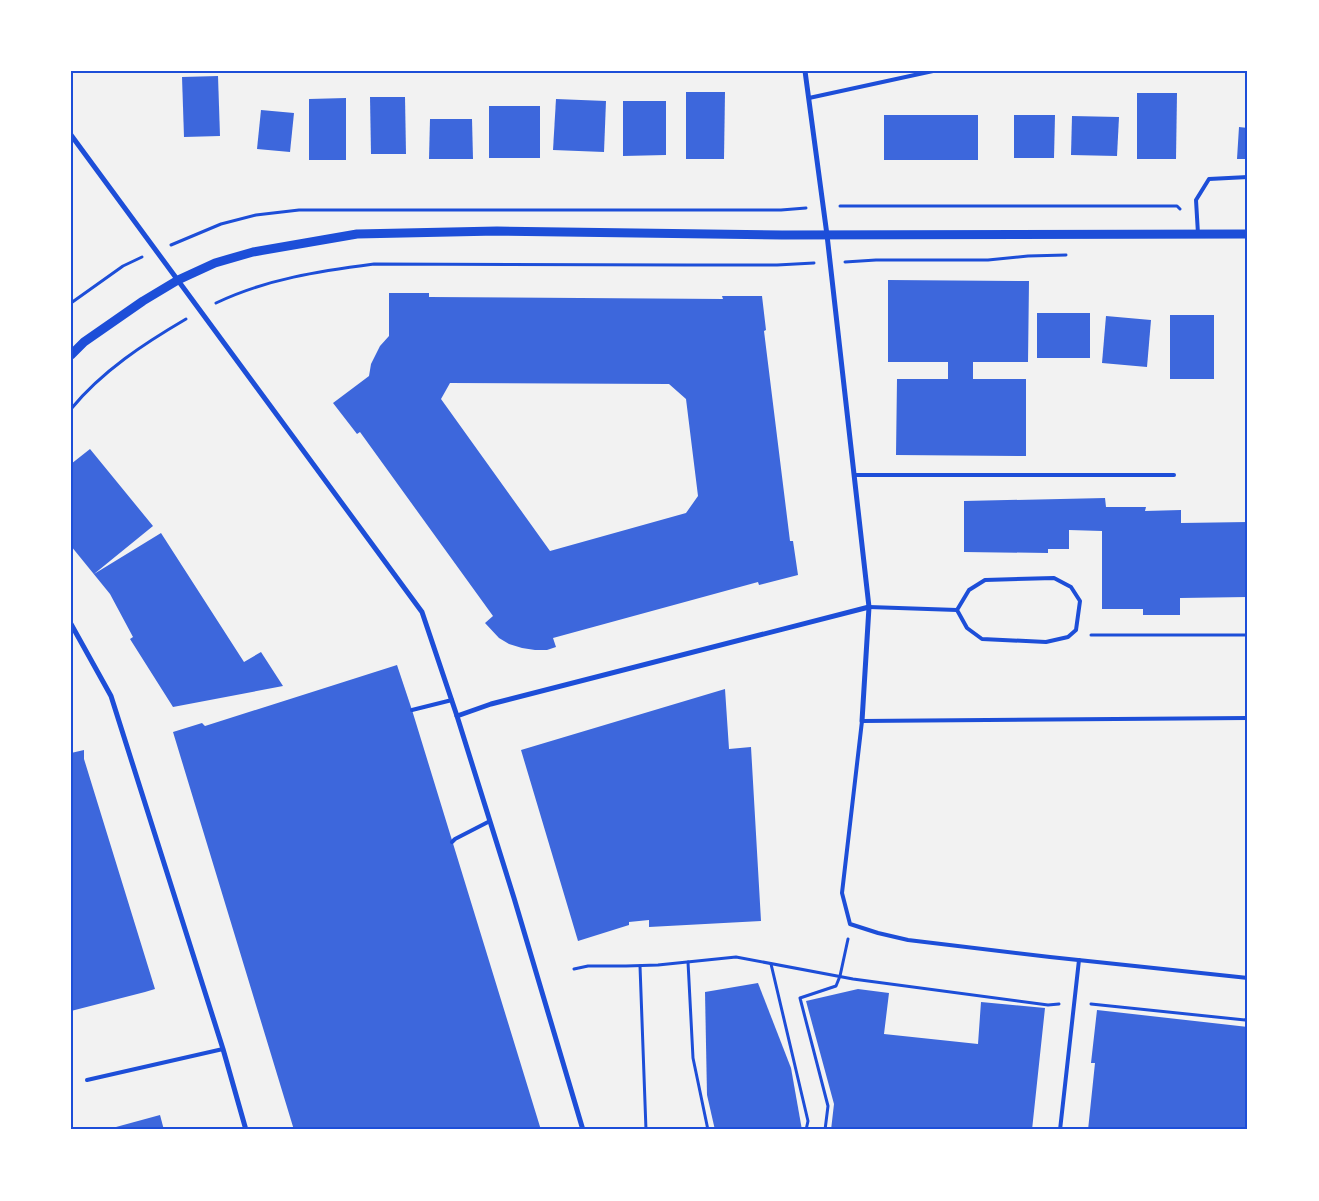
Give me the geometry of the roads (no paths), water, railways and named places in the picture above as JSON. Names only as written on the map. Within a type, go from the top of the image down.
[{"type":"street","points":[[805,71],[827,235],[869,606],[862,720]]},
{"type":"street","points":[[71,135],[422,612],[452,700],[514,898],[583,1130]]},
{"type":"street","points":[[71,355],[84,342],[143,300],[178,280],[215,264],[253,252],[356,234],[497,231],[827,235],[1248,234]]},
{"type":"street","points":[[457,716],[491,704],[869,606]]},
{"type":"street","points":[[71,624],[111,696],[223,1050],[246,1130]]},
{"type":"lane","points":[[809,98],[933,71]]},
{"type":"lane","points":[[1198,234],[1196,200],[1209,179],[1248,177]]},
{"type":"lane","points":[[854,475],[1174,475]]},
{"type":"lane","points":[[1054,578],[1071,587],[1080,601],[1076,630],[1068,637],[1046,642],[982,639],[967,628],[957,610],[969,590],[985,580],[1054,578]]},
{"type":"lane","points":[[869,606],[957,610]]},
{"type":"lane","points":[[412,710],[452,700]]},
{"type":"lane","points":[[1248,718],[862,720],[842,893],[850,924],[908,940],[1248,978]]},
{"type":"lane","points":[[452,842],[490,821]]},
{"type":"lane","points":[[1060,1130],[1079,960]]},
{"type":"lane","points":[[87,1080],[223,1050]]}]
